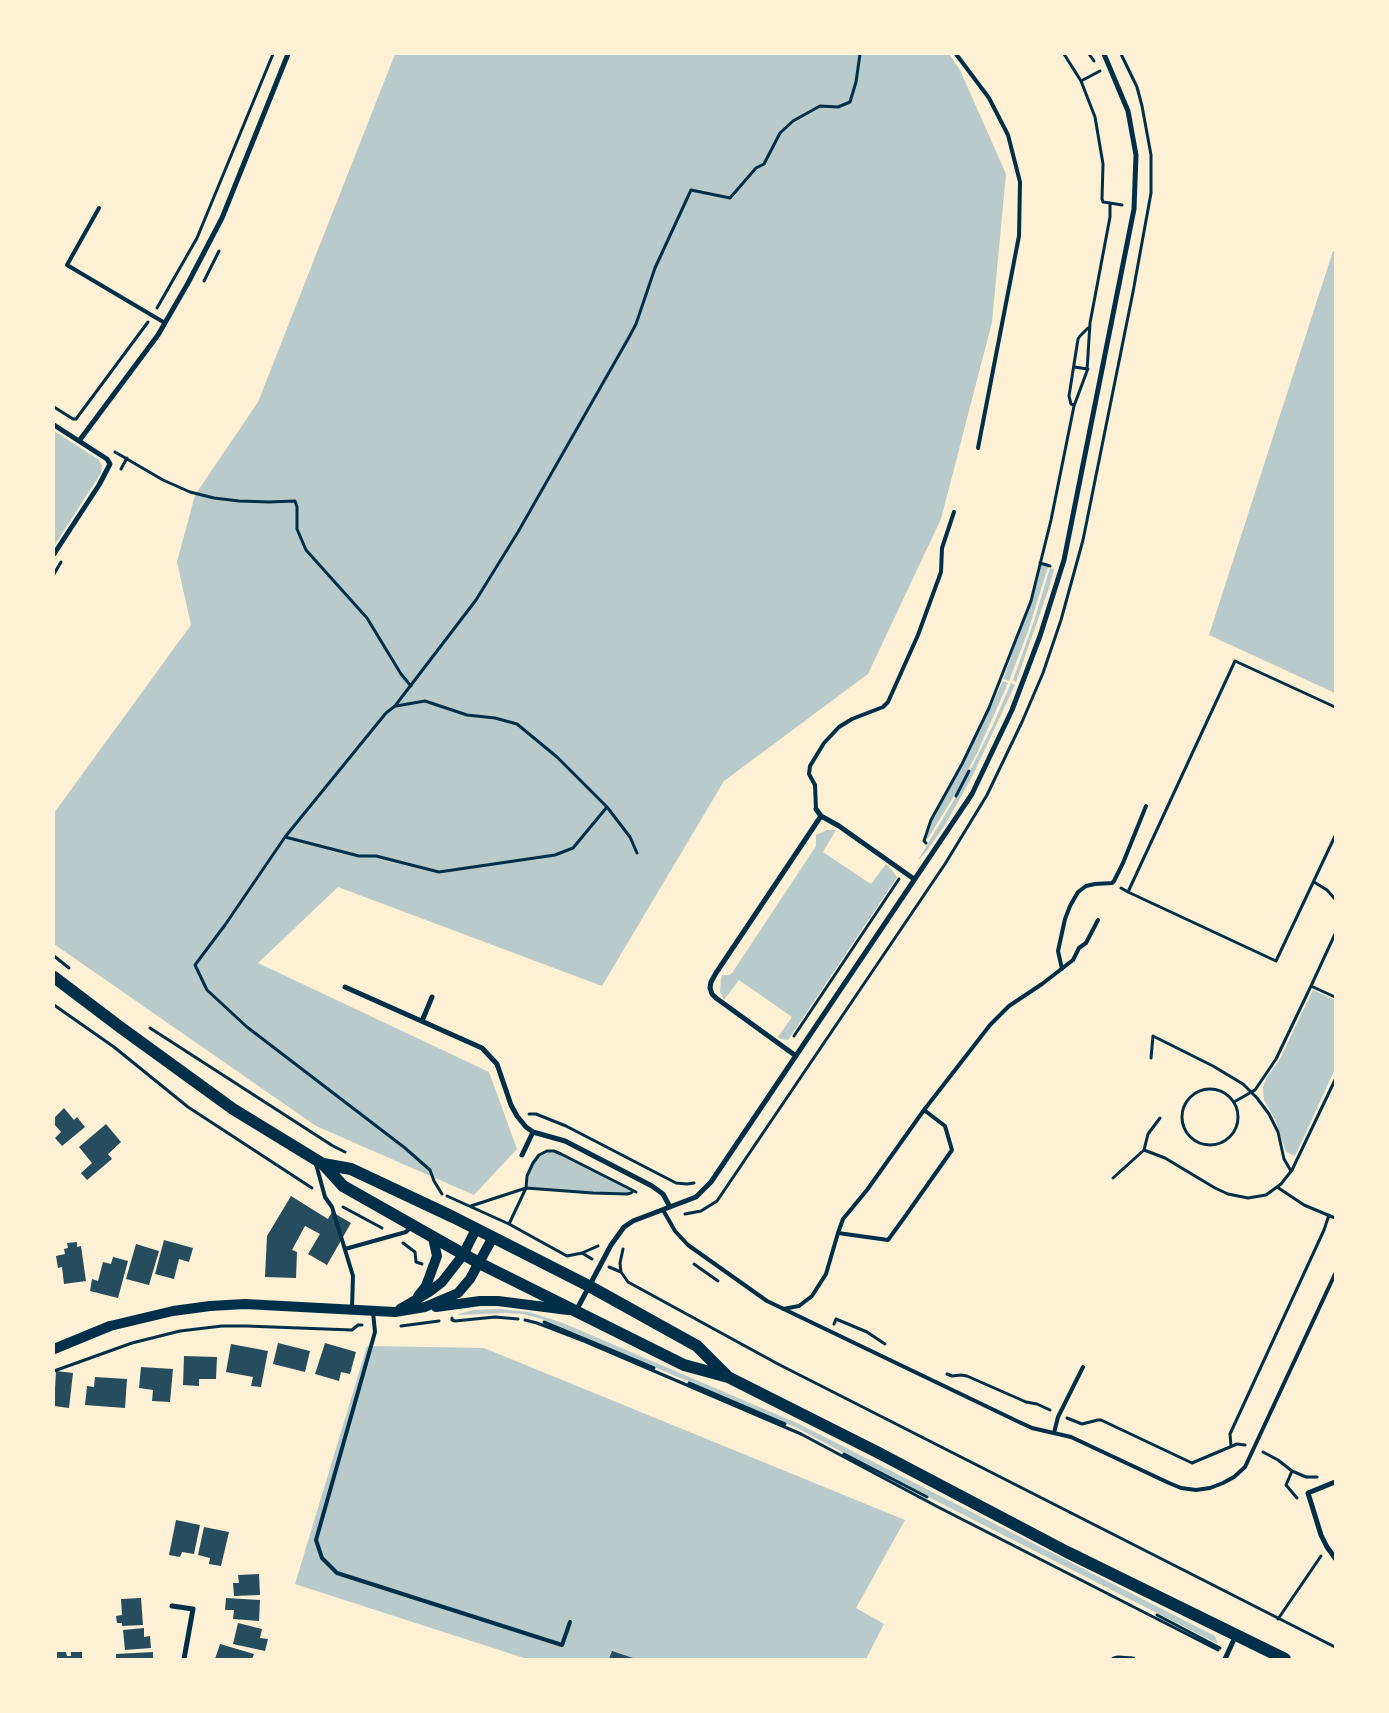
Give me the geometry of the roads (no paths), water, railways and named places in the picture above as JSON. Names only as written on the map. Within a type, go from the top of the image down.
[{"type":"main road","points":[[54,977],[233,1109],[319,1161],[343,1186],[463,1255],[684,1365],[728,1377],[877,1452],[1067,1552],[1285,1659]]},
{"type":"main road","points":[[319,1161],[350,1169],[436,1209],[589,1286],[697,1346],[728,1377]]},
{"type":"main road","points":[[415,1305],[442,1282],[463,1255],[476,1229]]},
{"type":"main road","points":[[54,1349],[110,1326],[173,1311],[210,1306],[245,1304],[395,1312],[415,1305],[443,1300],[458,1293],[470,1279],[493,1237]]},
{"type":"main road","points":[[415,1305],[426,1286],[437,1256],[434,1238]]},
{"type":"main road","points":[[415,1305],[498,1301],[576,1311]]},
{"type":"street","points":[[79,441],[158,335],[188,284],[222,218],[288,54]]},
{"type":"street","points":[[576,1311],[611,1245],[624,1227],[633,1221],[699,1195],[708,1187],[972,794],[1012,710],[1040,636],[1064,560],[1134,209],[1136,155],[1128,111],[1104,54]]},
{"type":"street","points":[[54,426],[108,460],[110,465],[54,554]]},
{"type":"street","points":[[816,809],[821,816],[839,826],[914,879]]},
{"type":"street","points":[[796,1056],[716,998],[711,992],[711,986],[716,973],[821,816]]},
{"type":"street","points":[[345,987],[477,1044],[497,1064],[515,1113],[526,1127],[533,1132],[565,1141],[647,1183],[665,1197],[670,1207]]},
{"type":"street","points":[[422,1021],[432,997]]},
{"type":"street","points":[[522,1155],[533,1132]]},
{"type":"street","points":[[1335,1482],[1308,1493],[1320,1535],[1335,1558]]},
{"type":"street","points":[[172,1606],[193,1609],[184,1659]]},
{"type":"street","points":[[1227,1655],[1236,1635]]},
{"type":"street","points":[[1114,1659],[1133,1659]]},
{"type":"lane","points":[[956,54],[989,98],[1008,135],[1020,182],[1019,236],[978,448]]},
{"type":"lane","points":[[99,208],[66,265],[165,323]]},
{"type":"lane","points":[[816,809],[815,785],[809,774],[810,766],[824,743],[837,728],[852,719],[883,707],[890,699],[918,634],[941,572],[942,548],[954,512]]},
{"type":"lane","points":[[1062,969],[1058,950],[1070,906],[1078,892],[1086,886],[1112,883],[1116,878],[1146,806]]},
{"type":"lane","points":[[782,1309],[799,1306],[812,1296],[826,1274],[844,1219],[924,1110],[997,1017],[1013,1002],[1073,960],[1080,948],[1086,944],[1098,920]]},
{"type":"lane","points":[[838,1233],[888,1240],[952,1150],[945,1126],[924,1110]]},
{"type":"lane","points":[[319,1161],[325,1197],[332,1207],[353,1276],[352,1310]]},
{"type":"lane","points":[[663,1210],[682,1239],[696,1252],[767,1301],[782,1309],[1032,1428],[1071,1437],[1168,1483],[1181,1488],[1196,1490],[1217,1486],[1234,1477],[1245,1467],[1335,1274]]},
{"type":"lane","points":[[345,1249],[407,1231],[411,1226]]},
{"type":"lane","points":[[373,1312],[375,1332],[316,1540],[322,1558],[337,1573],[562,1645],[570,1622]]},
{"type":"lane","points":[[1054,1432],[1060,1414],[1083,1367]]}]
